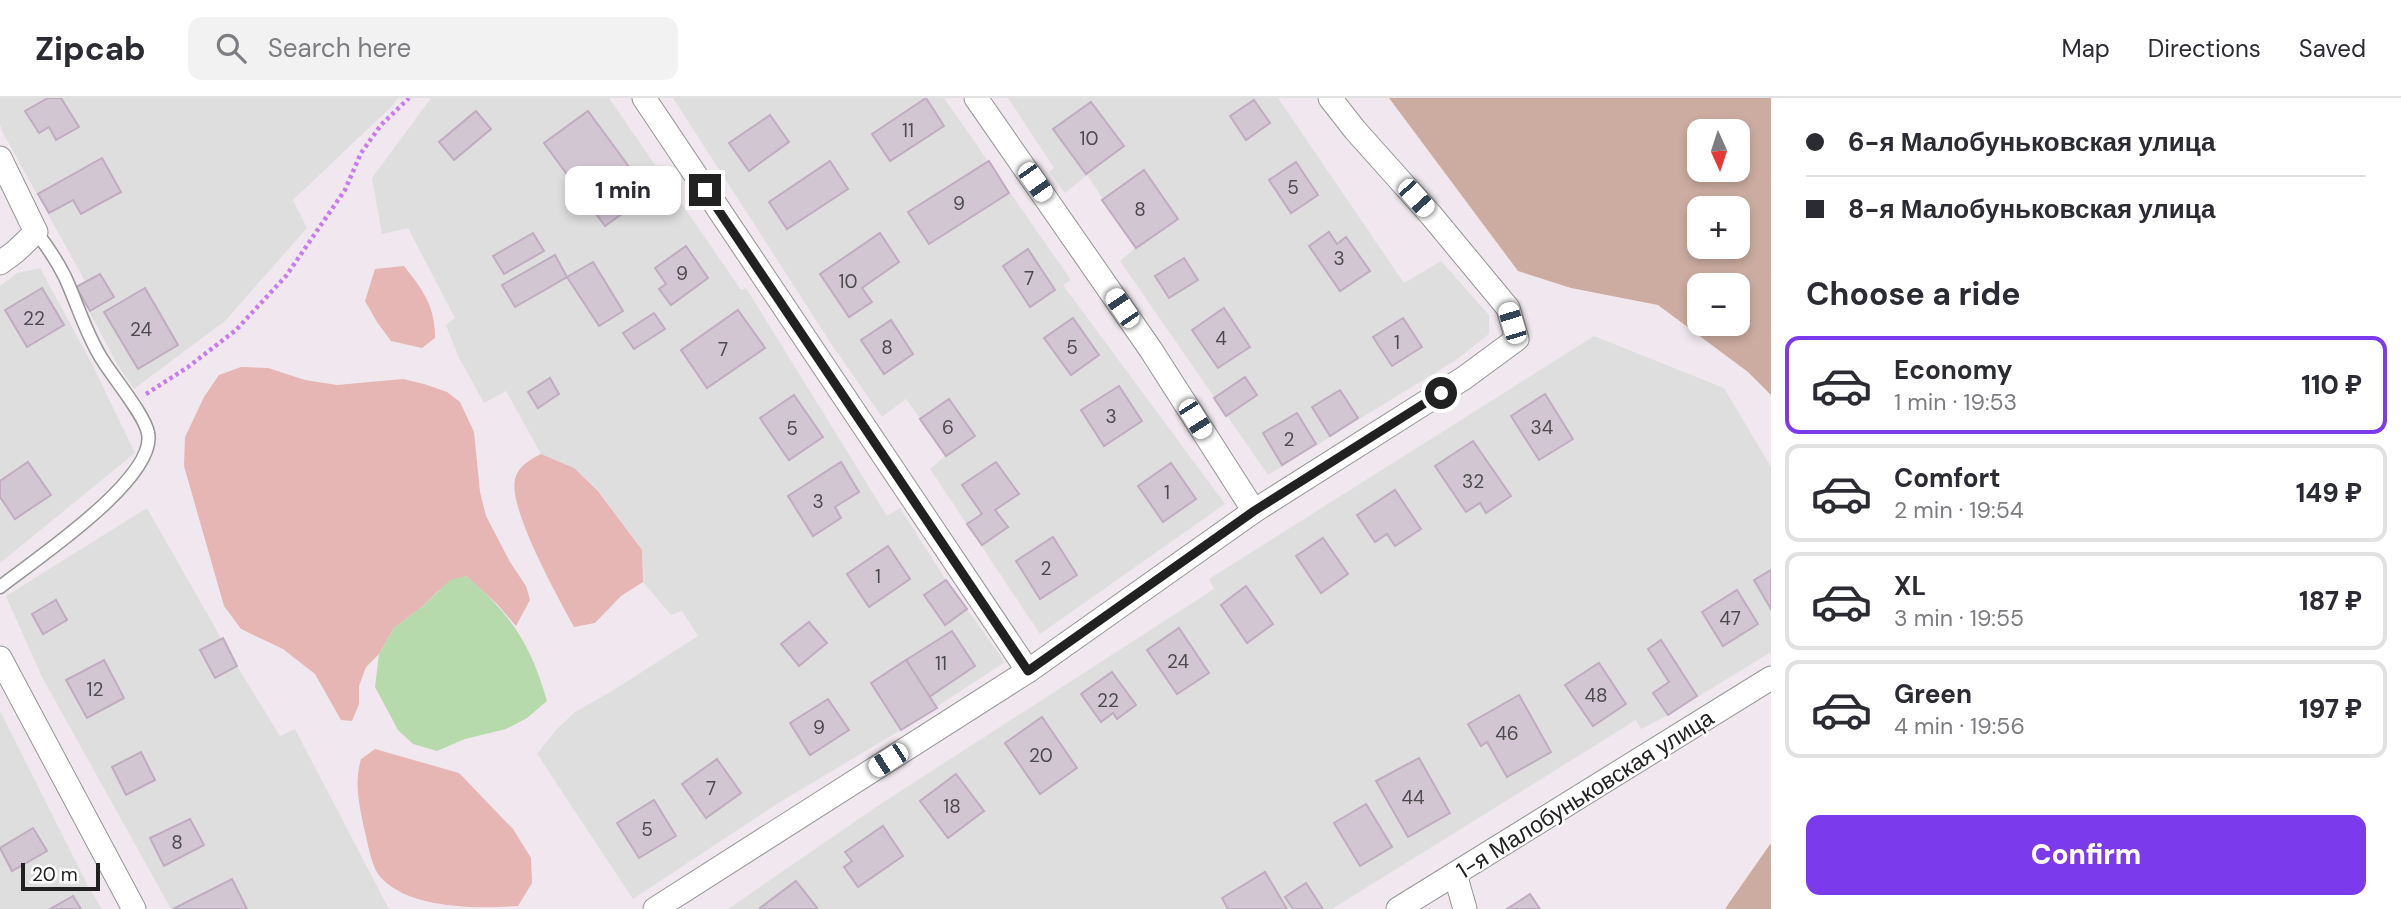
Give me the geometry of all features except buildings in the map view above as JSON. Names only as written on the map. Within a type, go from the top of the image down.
[{"type":"street","points":[[644,98],[1028,671]]},
{"type":"street","points":[[976,98],[1151,350],[1254,511]]},
{"type":"street","points":[[655,909],[1028,671],[1254,511],[1464,378],[1517,339],[1508,308],[1431,215],[1354,130],[1330,98]]},
{"type":"street","points":[[0,158],[36,232],[15,253],[0,263]]},
{"type":"street","points":[[0,658],[134,909]]},
{"type":"street","name":"1-я Малобуньковская улица","points":[[1398,909],[1771,678]]},
{"type":"street","points":[[1455,874],[1465,909]]},
{"type":"lane","points":[[0,587],[106,504],[135,474],[147,450],[149,433],[99,355],[65,278],[36,232]]},
{"type":"path","points":[[132,404],[188,367],[236,330],[286,276],[345,190],[361,153],[381,125],[409,98]]},
{"type":"shaded area","points":[[0,98],[398,98],[293,200],[307,228],[225,321],[134,389],[117,364],[76,287],[85,281],[3,133],[0,125]]},
{"type":"shaded area","points":[[431,98],[609,98],[741,290],[746,288],[887,516],[900,508],[946,580],[1005,662],[901,730],[780,802],[633,899],[537,754],[575,712],[698,636],[682,611],[671,615],[643,582],[642,550],[598,490],[574,468],[541,454],[506,391],[484,403],[458,356],[446,325],[455,318],[408,228],[382,234],[372,178]]},
{"type":"shaded area","points":[[673,98],[944,98],[1071,280],[1063,285],[1225,504],[1040,634],[930,469],[946,455],[906,399],[882,417],[832,345]]},
{"type":"shaded area","points":[[1008,98],[1278,98],[1404,283],[1441,261],[1489,315],[1489,334],[1456,360],[1268,475],[1120,261],[1135,248],[1087,175],[1065,193],[1049,172],[1054,168]]},
{"type":"shaded area","points":[[1389,98],[1771,98],[1771,395],[1748,372],[1700,336],[1750,336],[1750,273],[1687,273],[1687,327],[1658,305],[1571,288],[1518,271]]},
{"type":"shaded area","points":[[404,266],[422,291],[433,317],[435,338],[422,348],[391,341],[365,301],[375,269]]},
{"type":"shaded area","points":[[40,268],[92,364],[135,453],[0,563],[0,286],[17,273]]},
{"type":"shaded area","points":[[1594,336],[1724,388],[1771,467],[1771,652],[1641,729],[1636,720],[1332,909],[728,909],[882,803],[1214,589],[1209,579]]},
{"type":"shaded area","points":[[241,367],[268,368],[305,380],[337,385],[403,379],[447,392],[460,402],[474,432],[480,492],[486,516],[526,586],[530,600],[516,626],[497,604],[466,576],[438,591],[394,628],[379,654],[366,667],[359,686],[359,704],[352,721],[341,720],[315,674],[283,649],[241,629],[224,606],[184,466],[185,437],[204,397],[219,375]]},
{"type":"shaded area","points":[[541,454],[574,468],[598,491],[642,550],[643,582],[621,596],[595,623],[574,627],[536,554],[519,511],[515,479],[525,464]]},
{"type":"shaded area","points":[[147,508],[280,736],[295,729],[389,909],[171,909],[42,677],[6,596]]},
{"type":"shaded area","points":[[466,576],[507,617],[517,632],[534,663],[547,701],[527,718],[506,729],[465,739],[437,751],[413,744],[398,730],[375,687],[379,654],[394,628],[423,606],[450,580]]},
{"type":"shaded area","points":[[0,711],[89,888],[102,909],[0,909]]},
{"type":"shaded area","points":[[375,749],[459,773],[513,829],[531,858],[532,883],[518,906],[462,906],[423,900],[390,886],[378,874],[368,846],[358,785],[361,759]]},
{"type":"shaded area","points":[[1771,843],[1771,909],[1725,909],[1729,903]]},
{"type":"route","points":[[705,190],[1028,671],[1254,511],[1441,393]]}]
